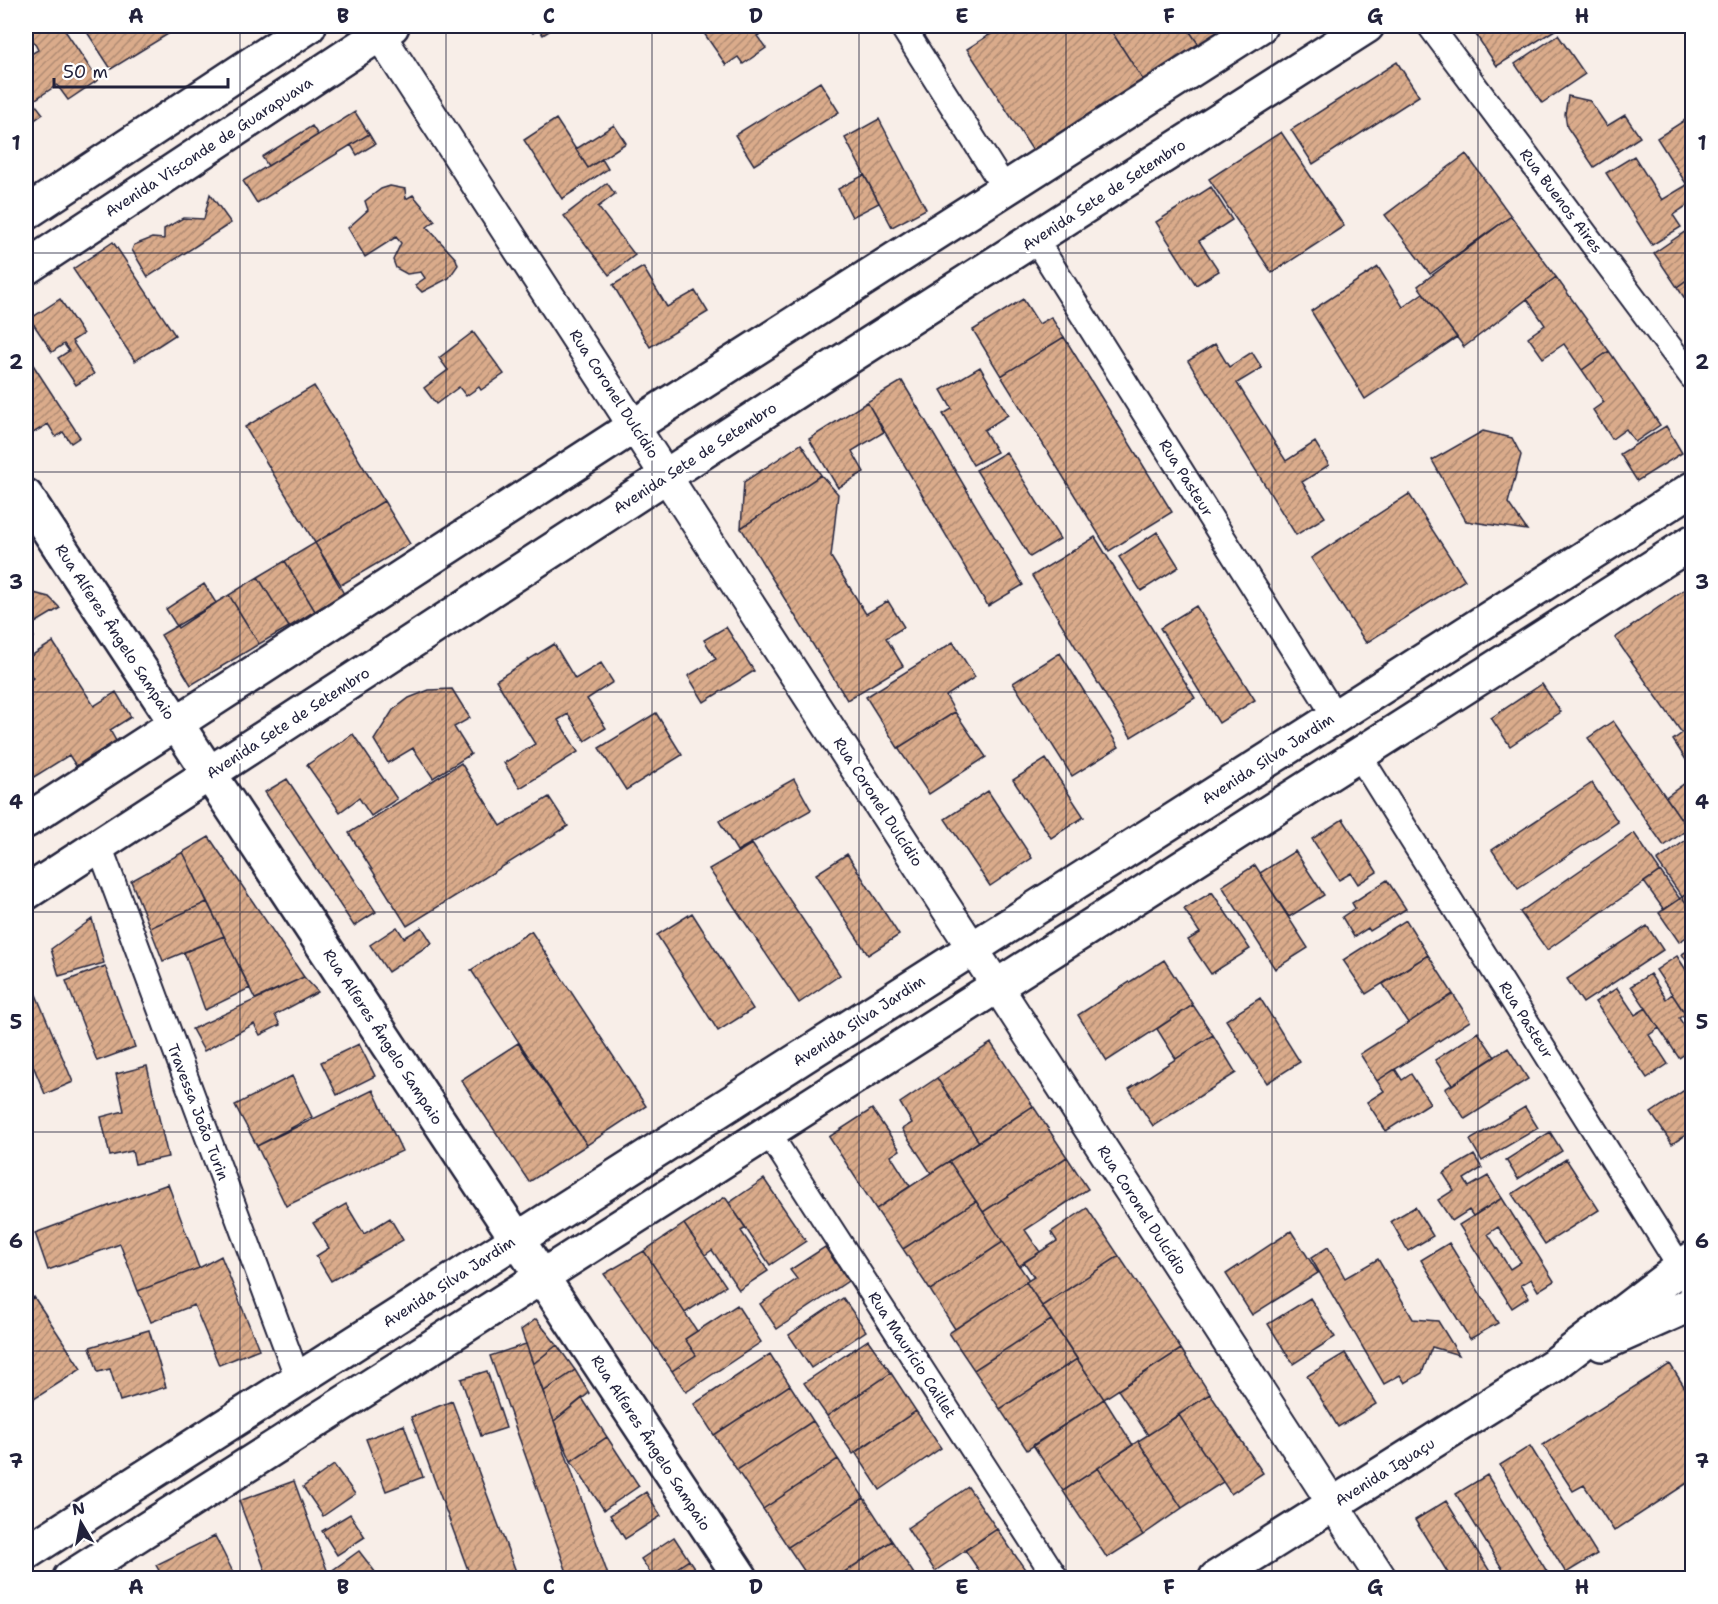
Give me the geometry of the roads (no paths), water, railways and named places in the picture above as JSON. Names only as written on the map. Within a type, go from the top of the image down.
[{"type":"main road","points":[[26,213],[309,26]]},
{"type":"main road","points":[[26,821],[634,426],[1260,26]]},
{"type":"main road","name":"Avenida Sete de Setembro","points":[[26,893],[667,476],[1367,26]]},
{"type":"main road","name":"Avenida Visconde de Guarapuava","points":[[26,268],[382,28]]},
{"type":"main road","points":[[80,232],[87,173]]},
{"type":"main road","name":"Avenida Silva Jardim","points":[[26,1553],[1692,489]]},
{"type":"main road","name":"Rua Alferes Ângelo Sampaio","points":[[26,496],[741,1578]]},
{"type":"main road","points":[[70,1578],[1692,542]]},
{"type":"main road","points":[[1589,554],[1644,573]]},
{"type":"main road","points":[[809,1107],[832,1038]]},
{"type":"main road","name":"Avenida Iguaçu","points":[[1216,1578],[1554,1365],[1688,1271]]},
{"type":"main road","name":"Avenida Iguaçu","points":[[1554,1365],[1692,1304]]},
{"type":"main road","points":[[109,1500],[159,1521]]},
{"type":"street","points":[[902,26],[1005,189]]},
{"type":"street","name":"Rua Buenos Aires","points":[[1430,26],[1692,377]]},
{"type":"street","name":"Rua Coronel Dulcídio","points":[[382,28],[634,426],[1381,1578]]},
{"type":"street","name":"Rua Pasteur","points":[[1035,240],[1335,716]]},
{"type":"street","name":"Rua Pasteur","points":[[1359,755],[1688,1271]]},
{"type":"street","name":"Travessa João Turin","points":[[99,845],[298,1379]]},
{"type":"street","name":"Rua Maurício Caillet","points":[[768,1132],[1056,1578]]}]
